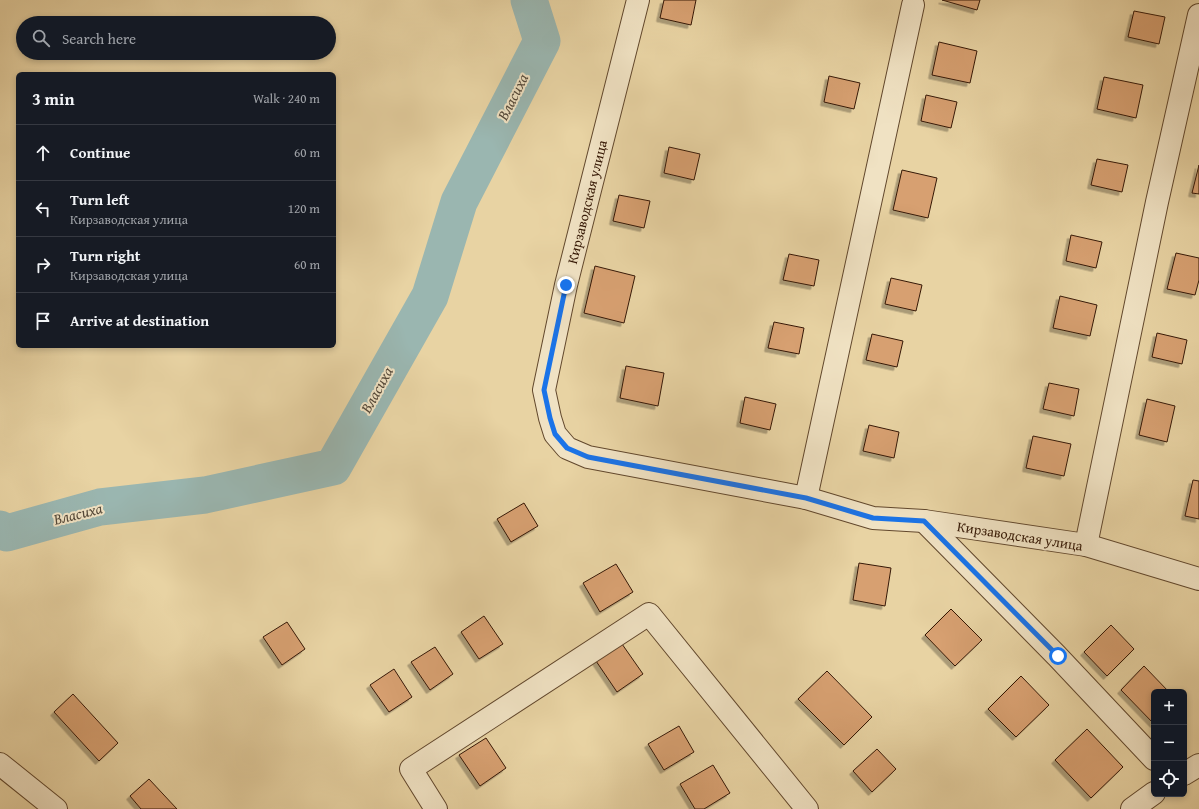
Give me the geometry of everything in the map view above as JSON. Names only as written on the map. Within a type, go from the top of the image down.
[{"type":"street","name":"Кирзаводская улица","points":[[638,0],[565,293],[544,390],[555,434],[567,448],[588,457],[806,498],[873,518],[924,521],[1086,545],[1199,579]]},
{"type":"street","points":[[806,498],[912,5]]},
{"type":"street","points":[[1086,545],[1156,202],[1199,15]]},
{"type":"street","points":[[924,521],[1058,656],[1151,756]]},
{"type":"street","points":[[436,809],[411,769],[649,614],[807,809]]},
{"type":"street","points":[[0,764],[56,809]]},
{"type":"street","points":[[1187,772],[1199,765]]},
{"type":"street","points":[[1132,809],[1151,795]]},
{"type":"building","points":[[664,0],[696,0],[691,25],[660,18]]},
{"type":"building","points":[[942,0],[980,0],[977,10]]},
{"type":"building","points":[[1134,11],[1165,17],[1159,44],[1128,37]]},
{"type":"building","points":[[939,42],[977,51],[970,83],[932,75]]},
{"type":"building","points":[[829,76],[860,83],[854,109],[824,102]]},
{"type":"building","points":[[1104,77],[1143,85],[1136,118],[1097,109]]},
{"type":"building","points":[[926,95],[957,102],[951,128],[921,121]]},
{"type":"building","points":[[669,147],[700,154],[694,180],[664,173]]},
{"type":"building","points":[[1097,159],[1128,165],[1122,192],[1091,185]]},
{"type":"building","points":[[1199,165],[1199,194],[1192,193]]},
{"type":"building","points":[[902,170],[937,178],[928,218],[893,210]]},
{"type":"building","points":[[619,195],[650,201],[644,228],[613,221]]},
{"type":"building","points":[[1071,235],[1102,242],[1096,268],[1066,261]]},
{"type":"building","points":[[1176,253],[1199,258],[1199,280],[1195,295],[1167,289]]},
{"type":"building","points":[[789,254],[819,260],[814,286],[783,280]]},
{"type":"building","points":[[595,266],[635,276],[624,323],[584,313]]},
{"type":"building","points":[[891,278],[922,285],[916,311],[885,304]]},
{"type":"building","points":[[1060,296],[1097,305],[1090,336],[1053,328]]},
{"type":"building","points":[[774,322],[804,328],[799,354],[768,348]]},
{"type":"building","points":[[1157,333],[1187,340],[1182,364],[1152,357]]},
{"type":"building","points":[[872,334],[903,341],[897,367],[866,360]]},
{"type":"building","points":[[626,366],[664,373],[658,406],[620,398]]},
{"type":"building","points":[[1049,383],[1079,389],[1074,416],[1043,409]]},
{"type":"building","points":[[745,397],[776,404],[770,430],[740,423]]},
{"type":"building","points":[[1147,399],[1175,406],[1167,442],[1139,435]]},
{"type":"building","points":[[869,425],[899,432],[894,458],[863,451]]},
{"type":"building","points":[[1033,436],[1071,444],[1064,476],[1026,468]]},
{"type":"building","points":[[1193,480],[1199,481],[1199,519],[1185,516]]},
{"type":"building","points":[[524,503],[538,526],[511,542],[497,519]]},
{"type":"building","points":[[859,563],[891,568],[885,606],[853,600]]},
{"type":"building","points":[[616,564],[633,592],[600,612],[583,583]]},
{"type":"building","points":[[951,609],[982,640],[955,666],[925,635]]},
{"type":"building","points":[[484,616],[503,644],[479,659],[461,632]]},
{"type":"building","points":[[287,622],[305,649],[282,665],[263,637]]},
{"type":"building","points":[[1111,625],[1134,649],[1107,676],[1084,652]]},
{"type":"building","points":[[622,644],[643,674],[617,692],[596,661]]},
{"type":"building","points":[[435,647],[453,674],[430,690],[411,662]]},
{"type":"building","points":[[1144,666],[1166,689],[1151,689],[1151,721],[1121,690]]},
{"type":"building","points":[[394,669],[412,697],[389,712],[370,685]]},
{"type":"building","points":[[827,671],[872,717],[844,745],[798,699]]},
{"type":"building","points":[[1021,676],[1049,705],[1016,737],[988,709]]},
{"type":"building","points":[[73,694],[118,743],[99,761],[54,712]]},
{"type":"building","points":[[679,726],[694,752],[664,770],[648,744]]},
{"type":"building","points":[[1087,729],[1123,767],[1091,798],[1055,760]]},
{"type":"building","points":[[486,738],[506,768],[480,786],[459,755]]},
{"type":"building","points":[[877,749],[896,769],[872,792],[853,771]]},
{"type":"building","points":[[713,765],[730,793],[704,809],[695,809],[680,784]]},
{"type":"building","points":[[149,779],[177,809],[141,809],[130,796]]},
{"type":"waterway","name":"Власиха","points":[[0,529],[7,533],[100,507],[205,495],[333,467],[430,296],[459,202],[542,41],[529,0]]},
{"type":"route","points":[[566,285],[544,390],[555,434],[567,448],[588,457],[806,498],[873,518],[924,521],[1058,656]]}]
